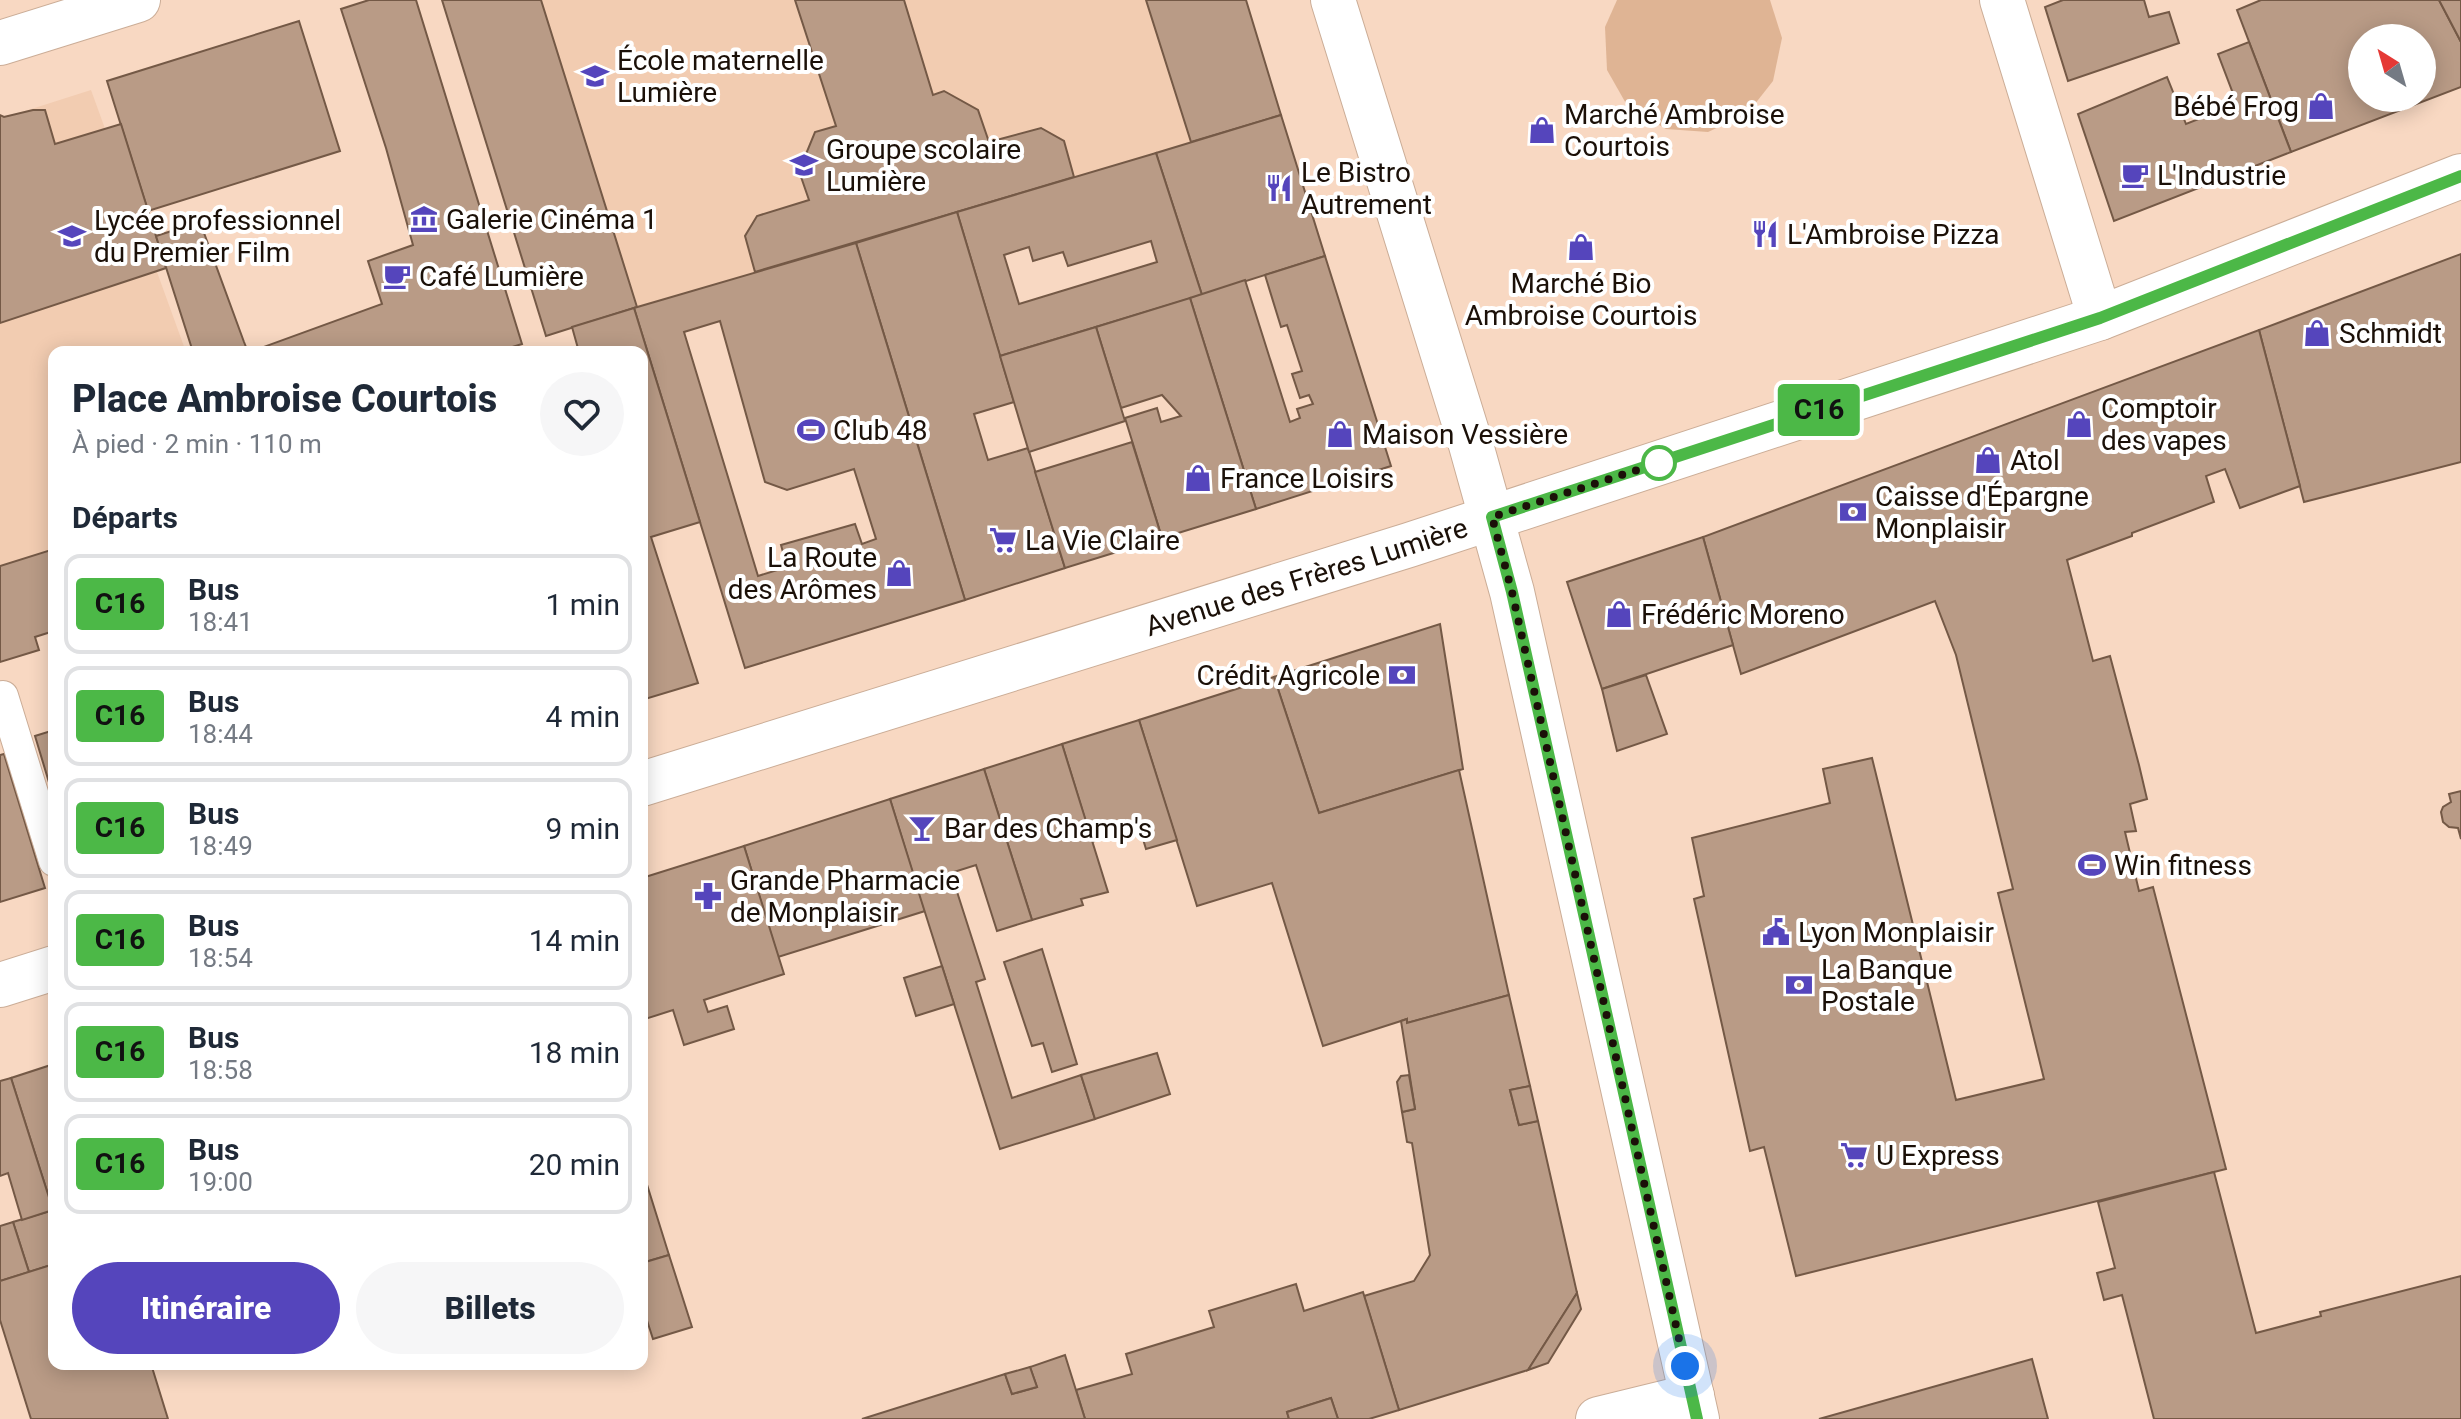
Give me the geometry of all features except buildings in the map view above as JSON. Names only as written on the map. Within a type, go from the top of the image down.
[{"type":"street","points":[[0,43],[62,11],[138,0]]},
{"type":"street","points":[[1333,0],[1492,517],[1512,592],[1694,1408],[1598,1419]]},
{"type":"street","points":[[2002,0],[2100,318]]},
{"type":"street","name":"Avenue des Frères Lumière","points":[[648,782],[1492,517],[2100,318],[2461,176]]},
{"type":"street","points":[[0,985],[48,970]]},
{"type":"lane","points":[[3,696],[48,842]]},
{"type":"shaded area","name":"Groupe scolaire Lumière","points":[[442,0],[1246,0],[1281,115],[546,336]]},
{"type":"shaded area","points":[[1617,0],[1770,0],[1782,38],[1773,81],[1747,114],[1708,132],[1666,129],[1628,107],[1607,70],[1605,27]]},
{"type":"shaded area","name":"Lycée professionnel du Premier Film","points":[[91,90],[184,346],[48,346],[48,551],[0,566],[0,119]]},
{"type":"bus line","name":"C16","points":[[1697,1419],[1512,592],[1492,517],[2100,318],[2461,176]]},
{"type":"place","name":"École maternelle Lumière","points":[[595,76]]},
{"type":"place","name":"Bébé Frog","points":[[2321,106]]},
{"type":"place","name":"Marché Ambroise Courtois","points":[[1542,130]]},
{"type":"place","name":"Groupe scolaire Lumière","points":[[804,165]]},
{"type":"place","name":"L'Industrie","points":[[2135,175]]},
{"type":"place","name":"Le Bistro Autrement","points":[[1279,188]]},
{"type":"place","name":"Galerie Cinéma 1","points":[[424,219]]},
{"type":"place","name":"L'Ambroise Pizza","points":[[1765,234]]},
{"type":"place","name":"Lycée professionnel du Premier Film","points":[[72,236]]},
{"type":"place","name":"Marché Bio Ambroise Courtois","points":[[1581,247]]},
{"type":"place","name":"Café Lumière","points":[[397,276]]},
{"type":"place","name":"Schmidt","points":[[2317,333]]},
{"type":"place","name":"Comptoir des vapes","points":[[2079,424]]},
{"type":"place","name":"Club 48","points":[[811,430]]},
{"type":"place","name":"Maison Vessière","points":[[1340,434]]},
{"type":"place","name":"Atol","points":[[1988,460]]},
{"type":"place","name":"France Loisirs","points":[[1198,478]]},
{"type":"place","name":"Caisse d'Épargne Monplaisir","points":[[1853,512]]},
{"type":"place","name":"La Vie Claire","points":[[1003,540]]},
{"type":"place","name":"La Route des Arômes","points":[[899,573]]},
{"type":"place","name":"Frédéric Moreno","points":[[1619,614]]},
{"type":"place","name":"Crédit Agricole","points":[[1402,675]]},
{"type":"place","name":"Bar des Champ's","points":[[922,828]]},
{"type":"place","name":"Win fitness","points":[[2092,865]]},
{"type":"place","name":"Grande Pharmacie de Monplaisir","points":[[708,896]]},
{"type":"place","name":"Lyon Monplaisir","points":[[1776,932]]},
{"type":"place","name":"La Banque Postale","points":[[1799,985]]},
{"type":"place","name":"U Express","points":[[1854,1155]]},
{"type":"route","points":[[1659,463],[1668,460],[1492,517],[1512,592],[1685,1366]]}]
